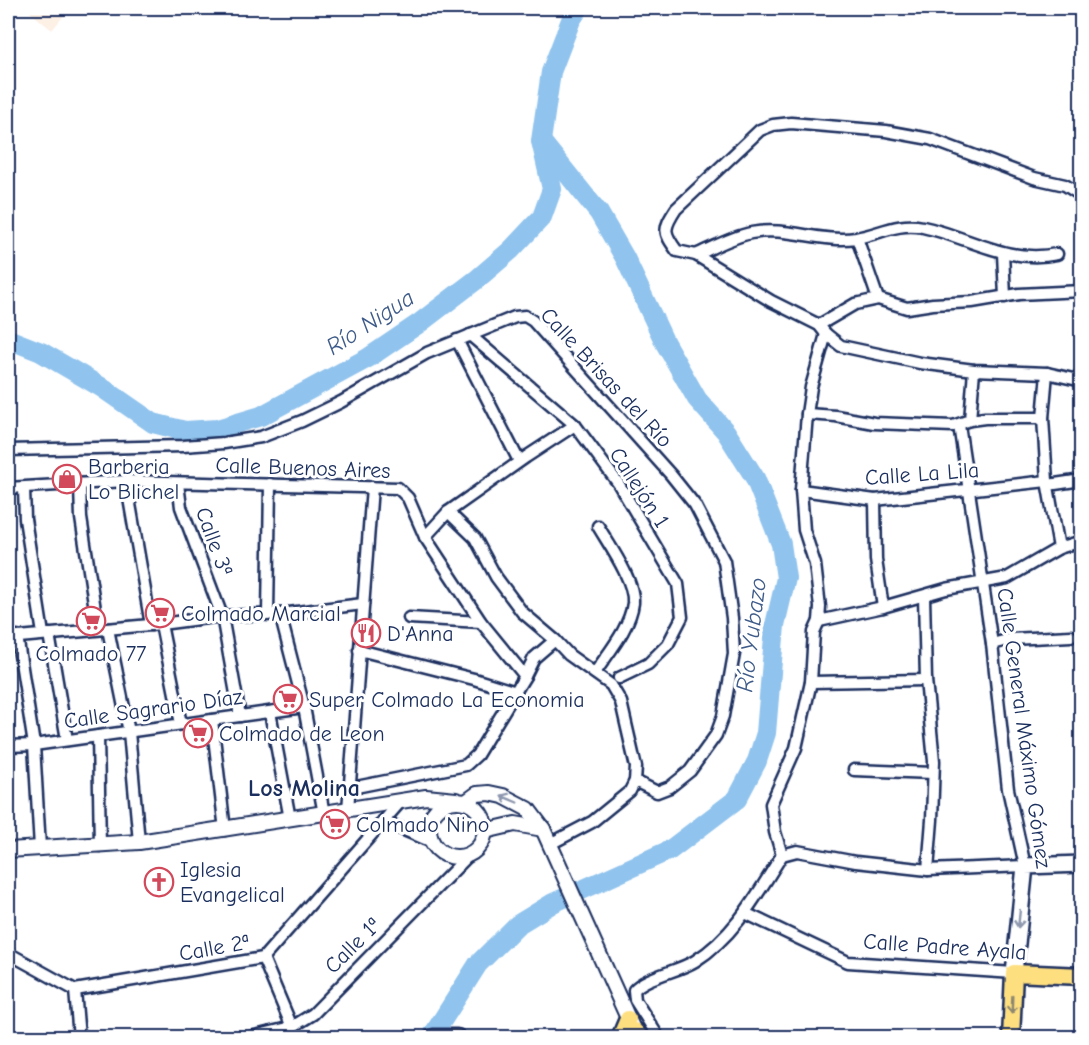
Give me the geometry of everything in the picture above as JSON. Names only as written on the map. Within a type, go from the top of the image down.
[{"type":"main road","points":[[1025,866],[1082,864]]},
{"type":"main road","name":"Calle General Máximo Gómez","points":[[1011,1038],[1014,973],[1025,866]]},
{"type":"main road","name":"Calle Padre Ayala","points":[[1014,973],[1082,976]]},
{"type":"street","points":[[1082,196],[1065,185],[1034,178],[930,139],[886,131],[791,123],[773,125],[759,130],[676,209],[666,225],[666,236],[677,251],[696,255],[771,301],[819,325],[826,334],[842,346],[920,363],[974,370],[1047,373],[1082,381]]},
{"type":"street","points":[[696,255],[752,232],[782,233],[827,240],[857,238],[885,228],[922,227],[991,251],[1044,257],[1057,254]]},
{"type":"street","points":[[857,238],[878,299]]},
{"type":"street","points":[[1003,253],[1005,297]]},
{"type":"street","points":[[819,325],[855,304],[878,299],[907,308],[1082,291]]},
{"type":"street","name":"Calle Brisas del Río","points":[[8,450],[183,447],[261,436],[302,421],[341,402],[427,352],[515,317],[525,316],[533,321],[672,475],[695,505],[724,561],[732,618],[734,654],[723,716],[716,735],[690,771],[670,787],[657,792],[635,781]]},
{"type":"street","points":[[782,855],[775,832],[771,804],[796,748],[811,682],[814,632],[819,621],[820,607],[815,564],[804,530],[801,490],[811,387],[826,334]]},
{"type":"street","name":"Callejón 1","points":[[470,335],[574,425],[618,483],[678,584],[682,617],[668,644],[648,664],[619,678]]},
{"type":"street","points":[[457,340],[519,461]]},
{"type":"street","points":[[970,420],[974,370]]},
{"type":"street","points":[[1047,373],[1043,418],[1048,483],[1059,548]]},
{"type":"street","points":[[807,414],[836,416],[874,423],[959,425],[970,420],[1043,418]]},
{"type":"street","points":[[425,537],[448,512],[574,425]]},
{"type":"street","name":"Calle General Máximo Gómez","points":[[959,425],[992,644],[1008,789],[1025,866]]},
{"type":"street","name":"Calle La Lila","points":[[801,490],[875,500],[1082,480]]},
{"type":"street","points":[[126,482],[156,624],[181,724]]},
{"type":"street","name":"Calle Buenos Aires","points":[[8,488],[126,482],[398,488],[408,498],[425,537],[481,622],[525,676]]},
{"type":"street","points":[[80,484],[81,518],[103,629],[129,732],[139,842]]},
{"type":"street","name":"Calle 3ª","points":[[178,484],[181,507],[222,616],[240,716]]},
{"type":"street","points":[[268,615],[270,484]]},
{"type":"street","points":[[348,810],[372,487]]},
{"type":"street","points":[[24,488],[25,519],[68,740]]},
{"type":"street","points":[[875,500],[876,560],[883,607]]},
{"type":"street","points":[[448,512],[475,538],[496,577],[522,612],[569,655],[611,685],[621,702],[636,767],[635,781],[630,791],[592,822],[550,844]]},
{"type":"street","points":[[595,673],[629,617],[633,601],[628,582],[598,526]]},
{"type":"street","points":[[819,621],[883,607],[946,589],[1007,578],[1059,548],[1082,541]]},
{"type":"street","points":[[924,596],[926,680],[933,773],[928,870]]},
{"type":"street","points":[[40,848],[34,745],[12,637],[222,616],[280,614],[363,604]]},
{"type":"street","points":[[280,614],[304,707],[324,814]]},
{"type":"street","points":[[409,618],[481,622]]},
{"type":"street","points":[[992,644],[1011,639],[1071,636]]},
{"type":"street","points":[[351,788],[466,765],[477,755],[534,658],[555,640]]},
{"type":"street","points":[[359,650],[474,678],[516,692]]},
{"type":"street","points":[[811,682],[926,680]]},
{"type":"street","name":"Calle Sagrario Díaz","points":[[8,746],[34,745],[304,707]]},
{"type":"street","points":[[270,712],[290,819]]},
{"type":"street","points":[[212,720],[225,830]]},
{"type":"street","points":[[98,736],[100,846]]},
{"type":"street","points":[[854,770],[933,773]]},
{"type":"street","points":[[8,850],[139,842],[426,797],[461,801],[477,808],[484,819],[485,831],[477,849],[459,857],[448,856],[438,850],[432,842],[429,831],[430,820],[436,810],[445,803],[461,801],[477,794],[489,793],[503,796],[528,809],[543,829],[631,1029]]},
{"type":"street","name":"Calle 2ª","points":[[75,990],[263,958],[402,800]]},
{"type":"street","points":[[383,821],[432,842]]},
{"type":"street","points":[[485,831],[515,824],[543,829]]},
{"type":"street","points":[[659,1038],[634,1000],[634,990],[640,984],[679,970],[709,952],[746,914],[782,855],[797,851],[856,862],[928,870],[1025,866]]},
{"type":"street","name":"Calle 1ª","points":[[247,1038],[292,1027],[313,1014],[470,854]]},
{"type":"street","name":"Calle Padre Ayala","points":[[746,914],[848,962],[1014,973]]},
{"type":"street","points":[[8,953],[75,990],[79,1038]]},
{"type":"street","points":[[263,958],[292,1027]]},
{"type":"shaded area","points":[[25,8],[70,8],[52,30]]},
{"type":"waterway","name":"Río Nigua","points":[[8,339],[41,352],[101,387],[153,423],[185,431],[217,429],[261,416],[368,358],[421,322],[476,280],[511,250],[542,217],[552,189],[541,141],[551,72],[571,20],[579,8]]},
{"type":"waterway","name":"Río Yubazo","points":[[431,1038],[478,964],[517,925],[553,903],[670,850],[737,799],[757,761],[766,733],[775,625],[786,578],[781,544],[755,478],[726,432],[697,399],[665,343],[625,258],[599,213],[541,141]]},
{"type":"place","name":"Barberia Lo Blichel","points":[[67,479]]},
{"type":"place","name":"Colmado Marcial","points":[[160,613]]},
{"type":"place","name":"Colmado 77","points":[[91,621]]},
{"type":"place","name":"D'Anna","points":[[366,633]]},
{"type":"place","name":"Super Colmado La Economia","points":[[288,699]]},
{"type":"place","name":"Colmado de Leon","points":[[198,733]]},
{"type":"place","name":"Colmado Nino","points":[[335,824]]},
{"type":"place","name":"Iglesia Evangelical","points":[[159,882]]},
{"type":"district","name":"Los Molina","points":[[304,788]]}]
